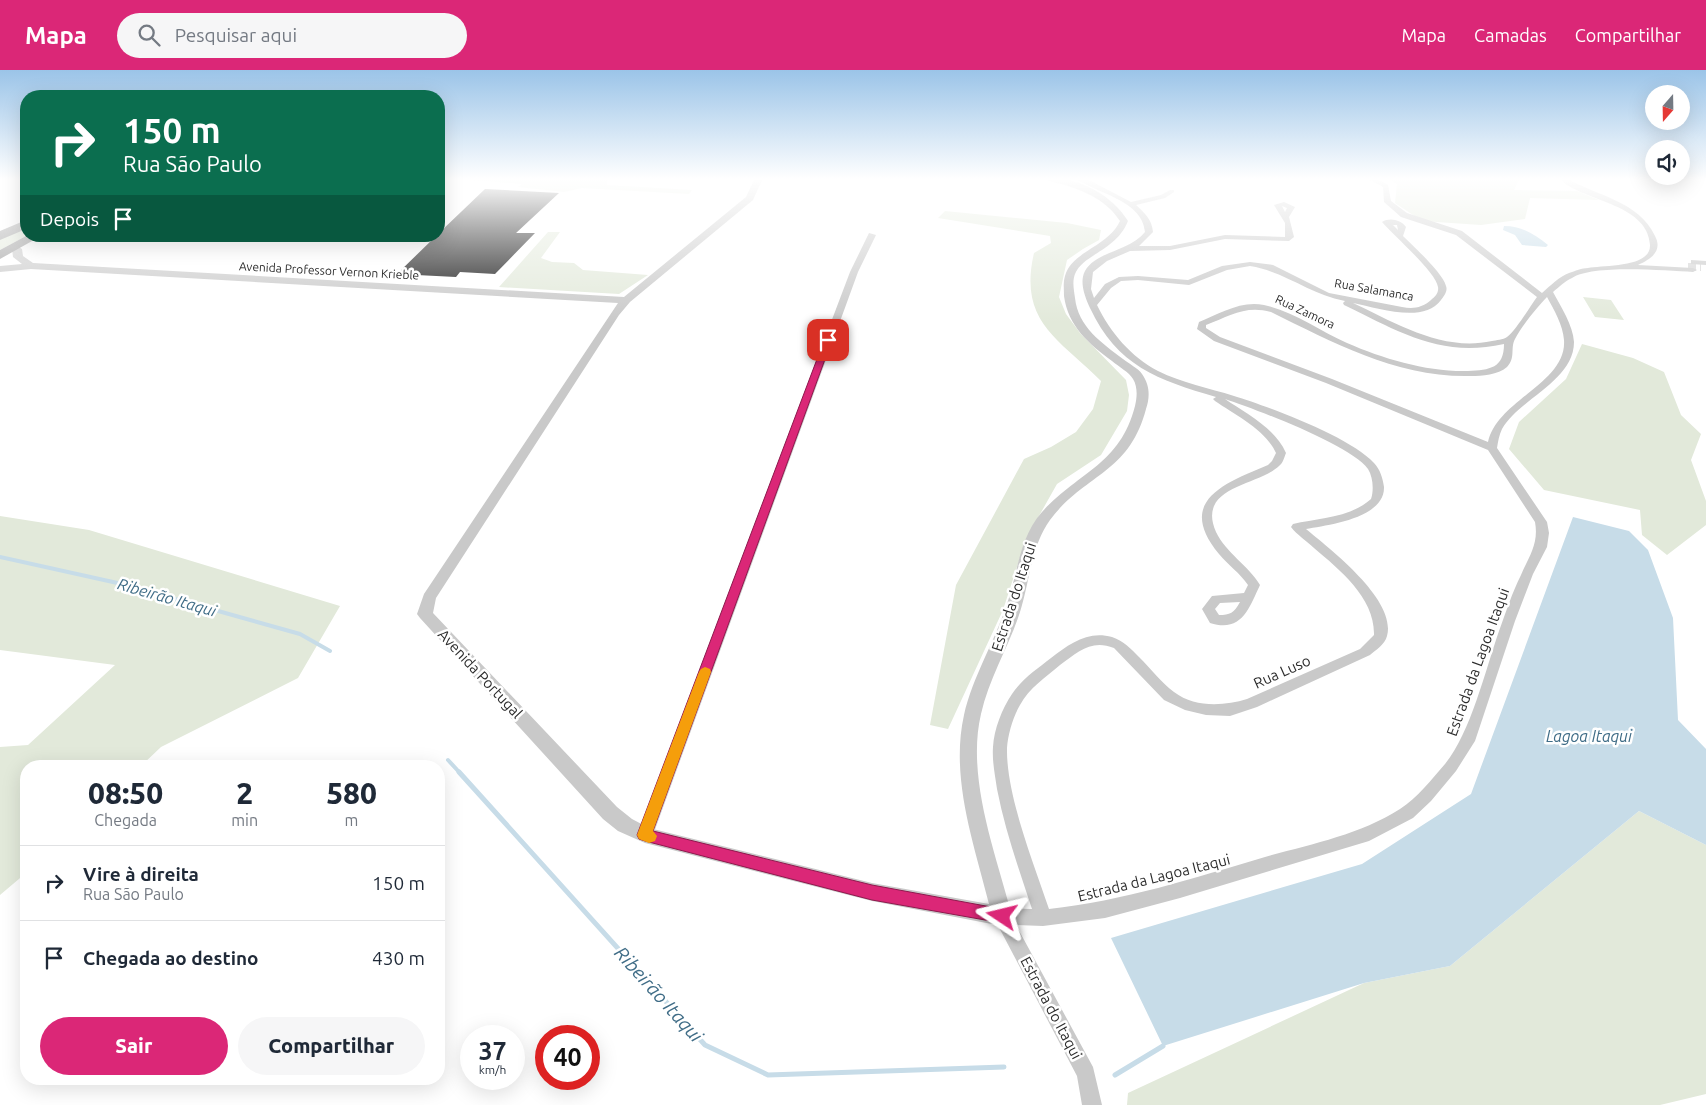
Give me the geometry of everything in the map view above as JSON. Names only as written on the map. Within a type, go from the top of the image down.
[{"type":"highway","points":[[0,236],[20,227]]},
{"type":"highway","points":[[0,254],[25,246]]},
{"type":"highway","points":[[0,261],[25,246]]},
{"type":"highway","points":[[0,268],[25,246]]},
{"type":"street","name":"Avenida Portugal","points":[[716,226],[626,300],[615,313],[566,384],[429,598],[425,614],[610,813],[625,825],[645,835],[872,892],[1002,916],[1043,918]]},
{"type":"street","name":"Estrada do Itaqui","points":[[1092,1105],[1086,1074],[1002,916],[968,770],[969,735],[973,713],[1006,629],[1022,578],[1026,555],[1042,520],[1065,497],[1104,468],[1124,449],[1138,423],[1144,392],[1137,375],[1090,337],[1076,322],[1070,307],[1068,274],[1071,269],[1084,258],[1110,243],[1120,232],[1122,226]]},
{"type":"street","points":[[1150,226],[1145,237],[1131,249],[1101,261],[1089,270],[1087,278],[1088,288],[1097,316],[1106,329],[1143,366],[1161,375],[1207,392],[1277,443],[1281,453],[1277,463],[1224,489],[1213,498],[1205,516],[1210,532],[1222,550],[1254,585],[1247,597]]},
{"type":"street","points":[[1131,249],[1170,248],[1225,237],[1286,239],[1290,237],[1288,226]]},
{"type":"street","points":[[1439,226],[1459,233],[1545,294],[1566,329],[1569,340],[1566,359],[1556,371],[1507,416],[1498,428],[1492,448]]},
{"type":"street","points":[[1629,266],[1646,259],[1653,253],[1655,248],[1651,234],[1646,226]]},
{"type":"street","points":[[645,835],[850,281],[872,235]]},
{"type":"street","name":"Rua Salamanca","points":[[1093,305],[1108,286],[1119,280],[1138,278],[1189,283],[1213,272],[1242,265],[1270,267],[1327,294],[1412,311],[1428,307],[1437,300],[1442,292],[1442,285],[1428,266],[1400,235]]},
{"type":"street","points":[[25,246],[31,266]]},
{"type":"street","name":"Avenida Professor Vernon Krieble","points":[[0,268],[31,266],[626,300]]},
{"type":"street","points":[[1629,266],[1696,266]]},
{"type":"street","name":"Rua Zamora","points":[[1492,448],[1329,381],[1217,340],[1204,332],[1202,326],[1204,322],[1247,306],[1268,308],[1368,355],[1429,371],[1461,375],[1484,373],[1503,364],[1509,356],[1509,340],[1545,294],[1570,275],[1587,270],[1629,266]]},
{"type":"street","points":[[1645,267],[1696,266]]},
{"type":"street","points":[[1327,294],[1432,342],[1450,346],[1477,348],[1509,340]]},
{"type":"street","name":"Rua Luso","points":[[1043,918],[1008,803],[1001,766],[1000,746],[1005,723],[1016,699],[1028,685],[1067,652],[1091,640],[1109,640],[1119,645],[1169,696],[1186,705],[1206,709],[1230,710],[1252,703],[1365,652],[1380,637],[1381,619],[1365,591],[1348,572],[1297,527],[1359,511],[1372,503],[1378,497],[1378,484],[1371,465],[1357,454],[1328,438],[1242,402],[1207,392]]},
{"type":"street","name":"Estrada da Lagoa Itaqui","points":[[1043,918],[1105,910],[1180,890],[1369,834],[1407,813],[1426,796],[1451,767],[1468,741],[1527,574],[1541,547],[1543,533],[1541,522],[1492,448]]},
{"type":"green space","points":[[990,226],[1083,226],[1101,230],[1099,240],[1067,260],[1059,297],[1066,314],[1080,333],[1126,380],[1129,395],[1127,411],[1101,455],[1057,484],[1026,539],[1003,610],[948,729],[930,725],[956,585],[1024,459],[1051,447],[1076,432],[1093,409],[1101,381],[1057,340],[1037,313],[1032,296],[1031,277],[1034,253],[1051,243],[1050,236]]},
{"type":"green space","points":[[20,229],[20,239],[0,250],[0,238]]},
{"type":"green space","points":[[548,232],[560,232],[541,258],[552,262],[574,263],[583,270],[648,275],[619,294],[499,287]]},
{"type":"green space","points":[[1583,297],[1611,300],[1624,320],[1595,317]]},
{"type":"green space","points":[[1582,344],[1633,358],[1664,372],[1681,415],[1701,434],[1691,460],[1706,501],[1706,525],[1667,555],[1642,535],[1640,510],[1544,490],[1509,449],[1519,422],[1566,379]]},
{"type":"green space","points":[[0,516],[89,530],[340,606],[298,678],[161,747],[147,760],[20,760],[20,878],[0,895],[0,747],[28,745],[115,665],[0,650]]},
{"type":"green space","points":[[1639,811],[1706,845],[1706,1094],[1660,1105],[1127,1105],[1128,1093],[1364,983],[1450,966]]},
{"type":"water","points":[[1504,226],[1508,226],[1528,231],[1548,245],[1546,247],[1522,245],[1515,235],[1503,230]]},
{"type":"water","name":"Lagoa Itaqui","points":[[1573,517],[1629,531],[1648,550],[1673,618],[1678,720],[1706,749],[1706,845],[1639,811],[1450,966],[1364,983],[1163,1046],[1111,938],[1362,864],[1471,794]]},
{"type":"building","points":[[523,226],[516,233],[535,233],[495,274],[460,272],[456,277],[397,274],[430,242],[445,242],[445,227]]},
{"type":"waterway","name":"Ribeirão Itaqui","points":[[0,557],[122,584],[300,634],[330,651]]},
{"type":"waterway","name":"Ribeirão Itaqui","points":[[448,760],[460,773]]},
{"type":"waterway","name":"Ribeirão Itaqui","points":[[459,772],[705,1045],[768,1075],[1004,1067]]},
{"type":"waterway","name":"Ribeirão Itaqui","points":[[1115,1075],[1163,1046]]},
{"type":"tunnel","points":[[1688,267],[1701,267]]},
{"type":"slow traffic","points":[[649,836],[645,835],[705,672]]},
{"type":"route","points":[[828,340],[645,835],[872,892],[1002,916]]}]
